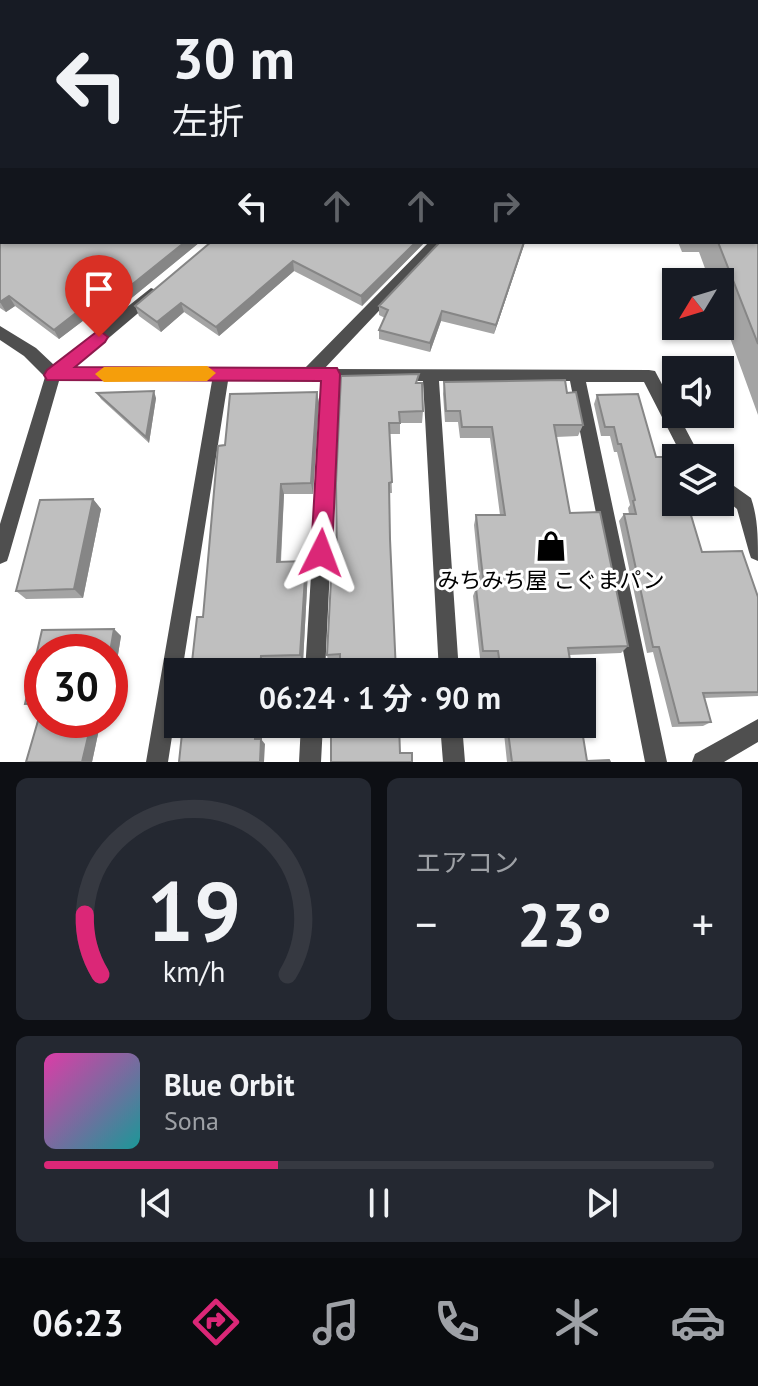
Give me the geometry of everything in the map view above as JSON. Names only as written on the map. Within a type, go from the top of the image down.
[{"type":"street","points":[[309,374],[435,244]]},
{"type":"street","points":[[0,555],[53,375],[168,280]]},
{"type":"street","points":[[1,334],[30,352],[53,375],[649,376],[685,444]]},
{"type":"street","points":[[157,762],[221,373]]},
{"type":"street","points":[[316,658],[331,374]]},
{"type":"street","points":[[431,374],[448,658]]},
{"type":"street","points":[[577,375],[656,762]]},
{"type":"street","points":[[734,495],[745,504],[758,552]]},
{"type":"street","points":[[703,762],[758,730]]},
{"type":"street","points":[[310,762],[311,738]]},
{"type":"street","points":[[452,738],[454,762]]},
{"type":"building","points":[[0,244],[183,244],[119,295],[108,288],[54,330],[9,296],[0,302]]},
{"type":"building","points":[[209,244],[414,244],[361,296],[293,261],[216,327],[181,303],[157,322],[135,306]]},
{"type":"building","points":[[438,244],[523,244],[496,325],[442,311],[430,343],[379,330],[388,310],[379,306]]},
{"type":"building","points":[[719,244],[758,244],[758,344],[734,283],[734,268],[728,268]]},
{"type":"building","points":[[419,374],[416,383],[422,383],[423,411],[399,412],[400,423],[389,423],[395,658],[340,658],[340,654],[327,655],[332,561],[337,561],[336,483],[341,376]]},
{"type":"building","points":[[565,380],[567,393],[576,392],[583,425],[554,425],[570,513],[600,512],[628,646],[568,648],[570,658],[499,658],[498,651],[483,651],[476,588],[484,587],[476,515],[505,515],[492,427],[462,427],[460,411],[446,411],[444,382]]},
{"type":"building","points":[[154,391],[146,437],[97,393]]},
{"type":"building","points":[[317,392],[311,483],[281,484],[277,562],[306,561],[300,655],[192,658],[197,617],[203,617],[218,446],[225,445],[230,394]]},
{"type":"building","points":[[638,394],[656,457],[662,457],[662,516],[691,516],[702,552],[742,551],[758,597],[758,692],[703,693],[711,722],[679,723],[659,647],[653,647],[624,514],[636,514],[621,444],[618,444],[614,427],[605,427],[597,395]]},
{"type":"building","points":[[93,499],[74,589],[16,591],[40,500]]},
{"type":"building","points":[[114,629],[113,634],[41,634],[42,630]]},
{"type":"building","points":[[33,738],[88,738],[82,762],[26,762]]},
{"type":"building","points":[[182,738],[261,739],[260,762],[179,762]]},
{"type":"building","points":[[331,738],[399,738],[400,753],[412,753],[412,762],[331,762]]},
{"type":"building","points":[[509,738],[583,738],[587,761],[610,762],[512,762]]},
{"type":"slow traffic","points":[[104,374],[207,373]]},
{"type":"place","name":"みちみち屋 こぐまパン","points":[[551,546]]},
{"type":"route","points":[[99,337],[53,375],[331,374],[321,553]]}]
